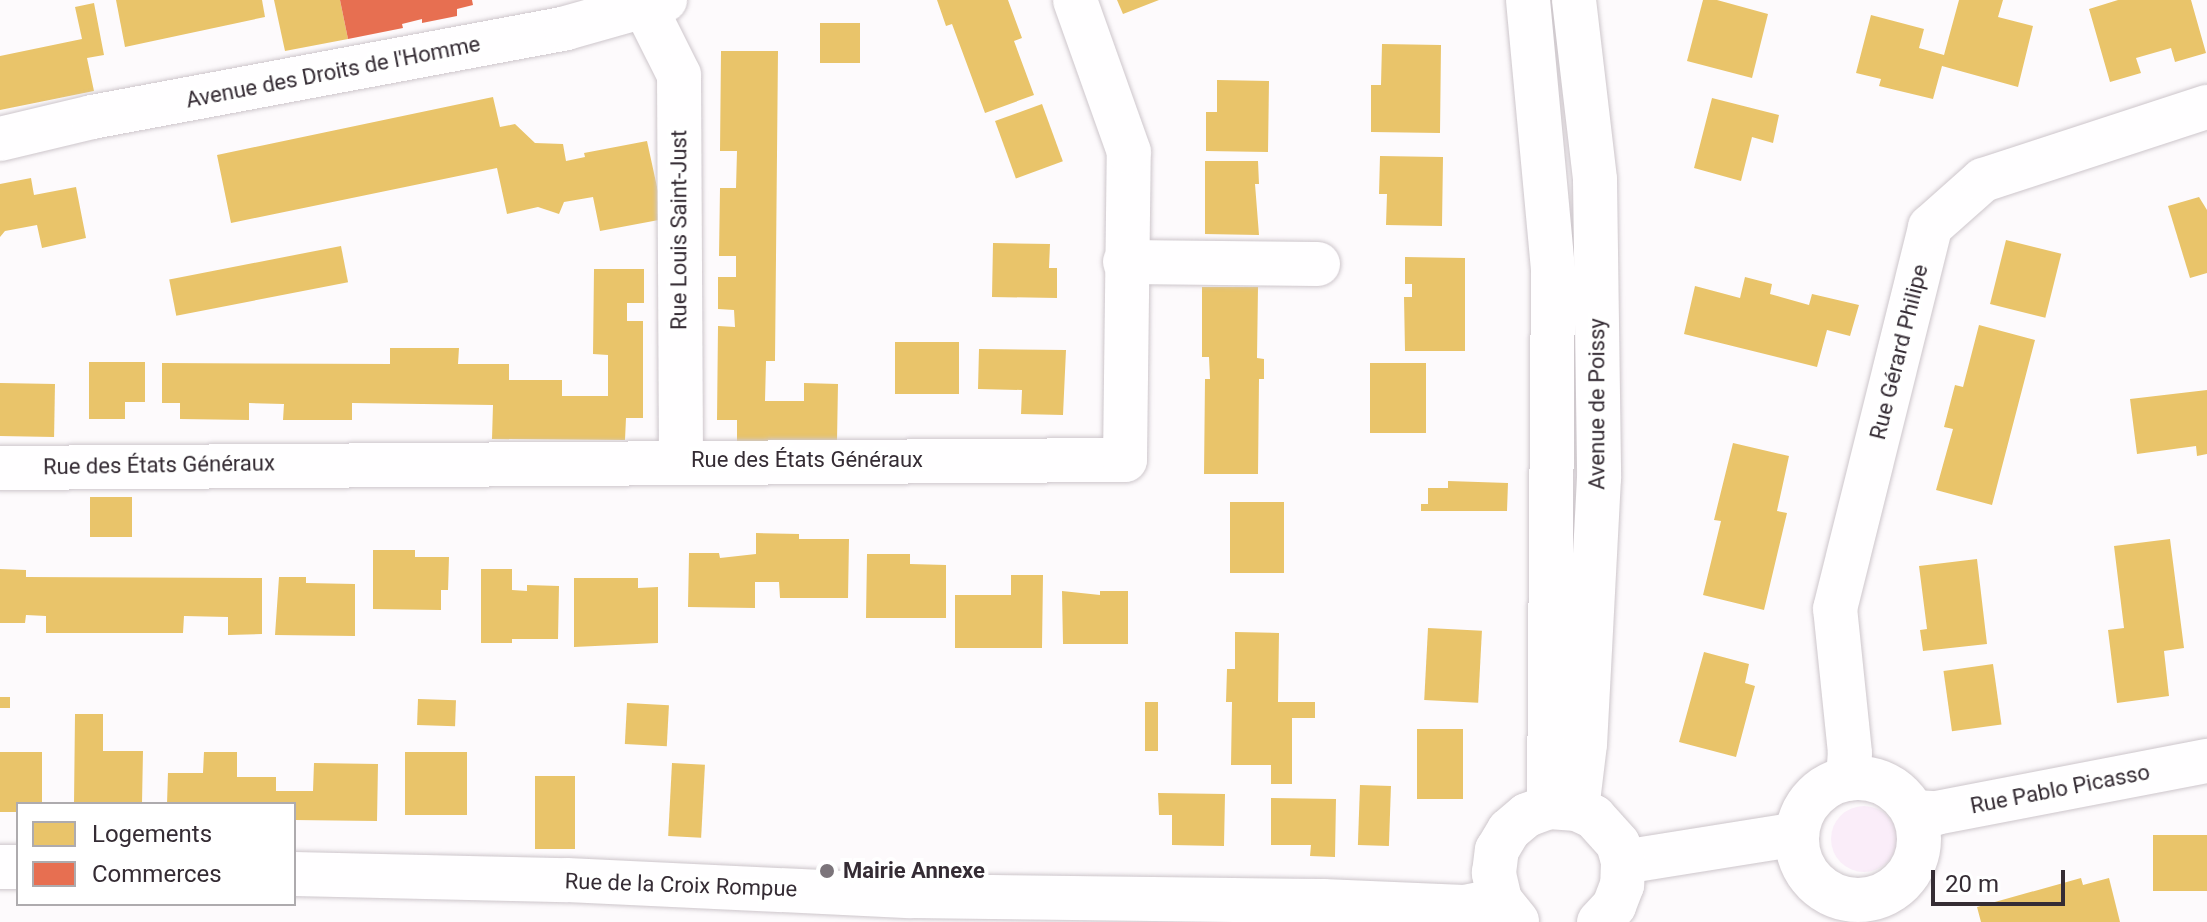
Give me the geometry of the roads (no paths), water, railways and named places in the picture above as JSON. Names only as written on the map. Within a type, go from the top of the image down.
[{"type":"street","name":"Rue des États Généraux","points":[[10,467],[681,460],[1125,460],[1125,262],[1129,152],[1075,0]]},
{"type":"street","name":"Avenue de Poissy","points":[[1528,0],[1553,271],[1563,808]]},
{"type":"street","name":"Avenue de Poissy","points":[[1563,808],[1585,744],[1599,478],[1595,180],[1574,0]]},
{"type":"street","name":"Avenue des Droits de l'Homme","points":[[0,139],[564,14],[655,4]]},
{"type":"street","name":"Rue Louis Saint-Just","points":[[655,4],[679,75],[681,460]]},
{"type":"street","name":"Rue Gérard Philipe","points":[[1848,779],[1850,753],[1835,609],[1930,227],[1983,180],[2207,107]]},
{"type":"street","points":[[1125,262],[1318,264]]},
{"type":"street","name":"Rue Pablo Picasso","points":[[1914,812],[1936,813],[2207,761]]},
{"type":"street","points":[[1904,922],[1906,878],[1918,846],[1914,812],[1902,796],[1886,784],[1848,779],[1819,792],[1808,804],[1797,834],[1799,856],[1808,875],[1824,890],[1870,911],[1906,878]]},
{"type":"street","points":[[1509,911],[1494,873],[1497,850],[1509,830],[1527,815],[1563,808],[1608,828],[1623,862],[1622,885],[1614,906],[1599,922]]},
{"type":"street","points":[[1623,862],[1797,834]]},
{"type":"street","name":"Rue de la Croix Rompue","points":[[296,874],[567,880],[911,896],[1323,901],[1509,911]]},
{"type":"place","name":"Mairie Annexe","points":[[827,871]]}]
